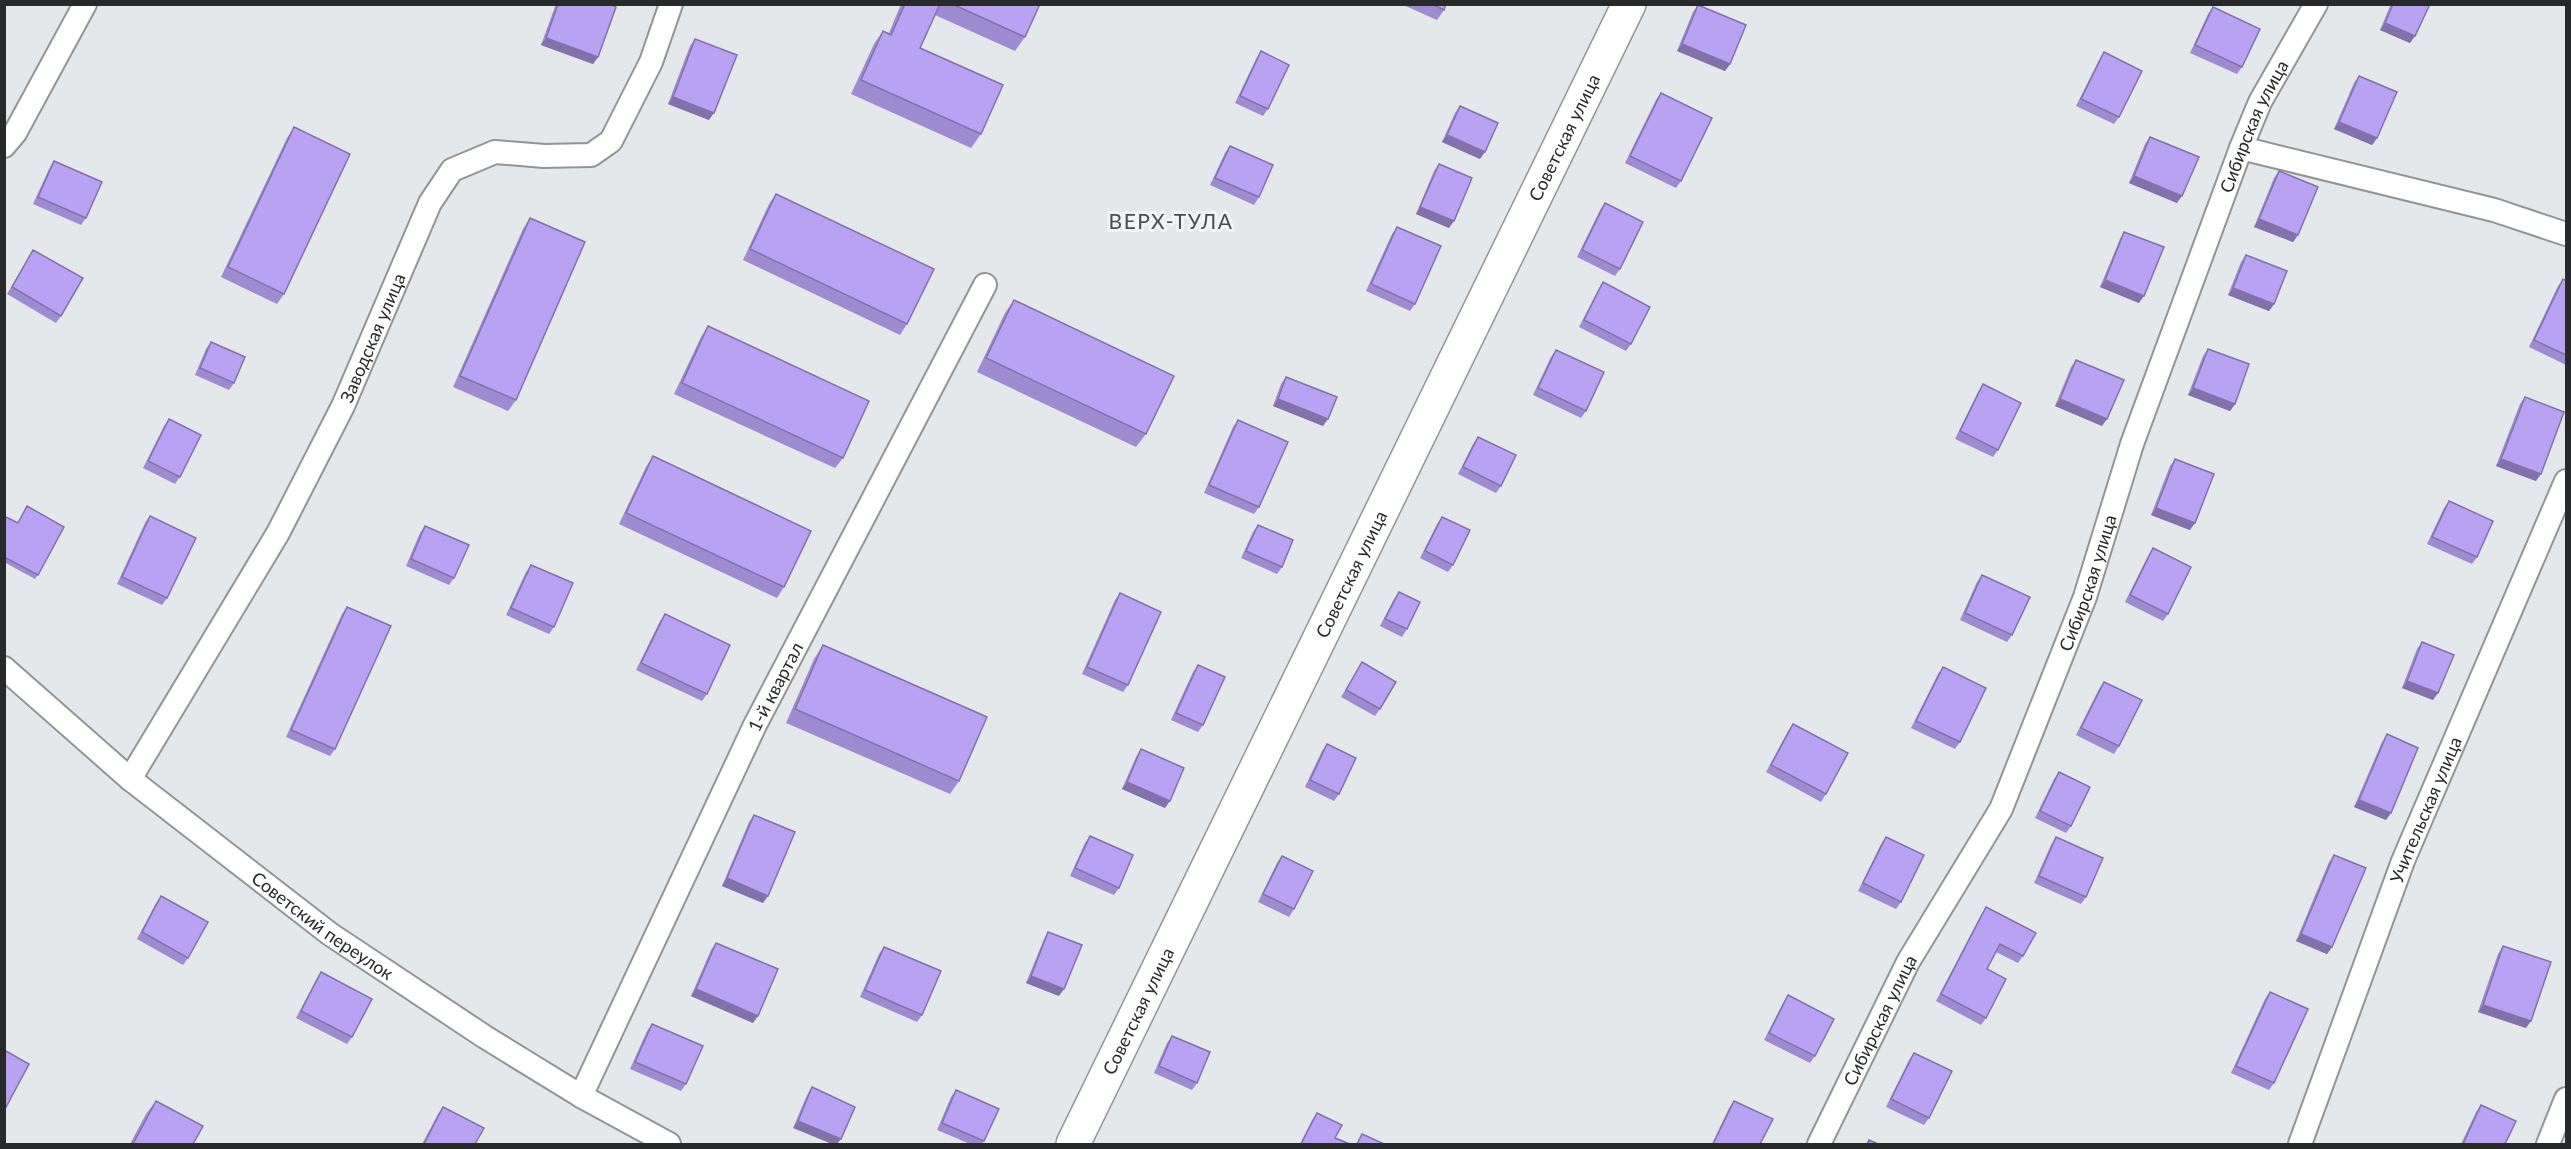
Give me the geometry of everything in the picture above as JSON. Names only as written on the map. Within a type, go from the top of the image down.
[{"type":"main road","name":"Советская улица","points":[[1073,1144],[1629,4]]},
{"type":"street","points":[[4,146],[15,133],[85,4]]},
{"type":"street","name":"Заводская улица","points":[[129,779],[278,533],[343,406],[430,203],[452,170],[495,152],[544,156],[591,155],[611,141],[651,62],[672,4]]},
{"type":"street","name":"Сибирская улица","points":[[1819,1144],[1908,962],[2001,809],[2085,597],[2132,444],[2241,148],[2260,102],[2316,4]]},
{"type":"street","points":[[2241,148],[2494,210],[2566,234]]},
{"type":"street","name":"1-й квартал","points":[[581,1096],[755,725],[985,285]]},
{"type":"street","name":"Учительская улица","points":[[2300,1144],[2403,861],[2566,481]]},
{"type":"street","name":"Советский переулок","points":[[4,668],[129,779],[330,934],[485,1037],[581,1096],[669,1144]]},
{"type":"street","points":[[2548,1144],[2566,1099]]},
{"type":"building","points":[[558,4],[610,4],[616,7],[598,57],[546,38]]},
{"type":"building","points":[[905,4],[940,4],[920,48],[1003,85],[981,134],[861,80],[883,31],[891,35]]},
{"type":"building","points":[[952,4],[1040,4],[1025,37]]},
{"type":"building","points":[[1432,4],[1446,4],[1444,10]]},
{"type":"building","points":[[2393,4],[2430,4],[2415,36],[2385,23]]},
{"type":"building","points":[[1698,5],[1746,25],[1730,64],[1682,44]]},
{"type":"building","points":[[2213,7],[2260,29],[2242,67],[2195,45]]},
{"type":"building","points":[[695,39],[737,55],[714,113],[673,97]]},
{"type":"building","points":[[1261,51],[1289,65],[1268,109],[1240,96]]},
{"type":"building","points":[[2104,52],[2142,71],[2119,117],[2081,99]]},
{"type":"building","points":[[2359,76],[2397,92],[2377,138],[2339,122]]},
{"type":"building","points":[[1661,93],[1712,118],[1681,181],[1630,156]]},
{"type":"building","points":[[1460,106],[1498,123],[1485,152],[1447,135]]},
{"type":"building","points":[[294,127],[350,154],[284,294],[228,267]]},
{"type":"building","points":[[2150,137],[2199,157],[2182,196],[2134,176]]},
{"type":"building","points":[[1230,146],[1273,165],[1259,197],[1215,178]]},
{"type":"building","points":[[54,161],[102,182],[86,218],[38,197]]},
{"type":"building","points":[[1439,164],[1472,178],[1454,221],[1420,207]]},
{"type":"building","points":[[2279,171],[2318,187],[2298,235],[2259,219]]},
{"type":"building","points":[[776,194],[934,269],[907,324],[750,249]]},
{"type":"building","points":[[1605,203],[1643,222],[1620,269],[1582,250]]},
{"type":"building","points":[[530,218],[585,242],[516,400],[460,376]]},
{"type":"building","points":[[1397,227],[1441,246],[1415,304],[1371,284]]},
{"type":"building","points":[[2124,232],[2164,247],[2144,296],[2105,280]]},
{"type":"building","points":[[33,250],[83,278],[61,316],[12,287]]},
{"type":"building","points":[[2246,255],[2287,271],[2274,304],[2233,288]]},
{"type":"building","points":[[2563,279],[2566,281],[2566,355],[2534,340]]},
{"type":"building","points":[[1603,282],[1650,307],[1631,344],[1584,320]]},
{"type":"building","points":[[1014,300],[1174,376],[1146,434],[986,358]]},
{"type":"building","points":[[708,326],[869,401],[843,458],[682,383]]},
{"type":"building","points":[[211,342],[245,357],[234,383],[200,368]]},
{"type":"building","points":[[2208,349],[2249,364],[2235,404],[2193,388]]},
{"type":"building","points":[[1556,350],[1604,372],[1586,411],[1538,388]]},
{"type":"building","points":[[2076,360],[2124,380],[2107,419],[2060,399]]},
{"type":"building","points":[[1286,377],[1337,397],[1328,419],[1278,399]]},
{"type":"building","points":[[1983,384],[2021,403],[1998,450],[1960,431]]},
{"type":"building","points":[[2525,397],[2564,412],[2541,474],[2501,459]]},
{"type":"building","points":[[169,419],[201,435],[180,477],[148,461]]},
{"type":"building","points":[[1238,420],[1288,442],[1259,507],[1209,485]]},
{"type":"building","points":[[1478,437],[1516,455],[1501,486],[1463,467]]},
{"type":"building","points":[[653,456],[811,531],[784,587],[626,513]]},
{"type":"building","points":[[2175,459],[2214,474],[2195,523],[2156,508]]},
{"type":"building","points":[[2449,501],[2493,521],[2477,557],[2432,537]]},
{"type":"building","points":[[27,506],[64,527],[38,575],[4,557],[4,516],[18,523]]},
{"type":"building","points":[[150,516],[196,538],[167,598],[122,577]]},
{"type":"building","points":[[1442,517],[1470,530],[1453,565],[1425,551]]},
{"type":"building","points":[[1258,525],[1293,540],[1282,567],[1246,551]]},
{"type":"building","points":[[425,526],[469,545],[454,578],[411,559]]},
{"type":"building","points":[[2153,548],[2191,567],[2168,614],[2130,595]]},
{"type":"building","points":[[531,565],[573,583],[554,627],[511,608]]},
{"type":"building","points":[[1982,575],[2030,597],[2012,635],[1965,613]]},
{"type":"building","points":[[1399,592],[1420,602],[1407,629],[1385,619]]},
{"type":"building","points":[[1120,593],[1161,612],[1128,685],[1087,667]]},
{"type":"building","points":[[347,607],[391,626],[335,749],[291,730]]},
{"type":"building","points":[[665,614],[730,645],[707,694],[641,663]]},
{"type":"building","points":[[2422,642],[2454,655],[2438,693],[2407,681]]},
{"type":"building","points":[[823,645],[987,717],[959,781],[795,709]]},
{"type":"building","points":[[1362,662],[1396,682],[1380,709],[1346,690]]},
{"type":"building","points":[[1198,665],[1225,677],[1203,725],[1176,713]]},
{"type":"building","points":[[1943,667],[1986,688],[1960,742],[1916,721]]},
{"type":"building","points":[[2104,682],[2142,700],[2119,746],[2081,728]]},
{"type":"building","points":[[1793,724],[1848,753],[1826,794],[1771,765]]},
{"type":"building","points":[[2387,734],[2418,748],[2391,813],[2359,800]]},
{"type":"building","points":[[1327,744],[1356,758],[1339,794],[1310,780]]},
{"type":"building","points":[[1141,749],[1184,768],[1170,801],[1127,782]]},
{"type":"building","points":[[2059,772],[2090,787],[2071,826],[2040,811]]},
{"type":"building","points":[[754,815],[795,832],[768,896],[727,878]]},
{"type":"building","points":[[1090,836],[1133,855],[1119,888],[1075,868]]},
{"type":"building","points":[[1886,837],[1924,855],[1901,902],[1863,883]]},
{"type":"building","points":[[2056,837],[2103,858],[2086,897],[2039,876]]},
{"type":"building","points":[[2334,855],[2366,868],[2332,947],[2301,934]]},
{"type":"building","points":[[1282,856],[1313,871],[1294,909],[1263,894]]},
{"type":"building","points":[[161,896],[208,922],[188,958],[142,932]]},
{"type":"building","points":[[1986,907],[2036,933],[2023,956],[2000,944],[1987,969],[2006,979],[1986,1018],[1941,994]]},
{"type":"building","points":[[1048,932],[1082,945],[1064,989],[1031,976]]},
{"type":"building","points":[[716,943],[778,969],[758,1016],[696,989]]},
{"type":"building","points":[[2503,946],[2551,962],[2531,1021],[2483,1005]]},
{"type":"building","points":[[884,947],[941,971],[922,1015],[865,990]]},
{"type":"building","points":[[321,972],[372,999],[352,1037],[301,1011]]},
{"type":"building","points":[[2270,992],[2308,1009],[2274,1083],[2236,1066]]},
{"type":"building","points":[[1788,995],[1834,1019],[1815,1056],[1769,1033]]},
{"type":"building","points":[[652,1024],[703,1046],[686,1084],[635,1062]]},
{"type":"building","points":[[1172,1036],[1210,1052],[1197,1083],[1159,1066]]},
{"type":"building","points":[[4,1050],[29,1064],[4,1111]]},
{"type":"building","points":[[1914,1053],[1952,1071],[1929,1118],[1891,1099]]},
{"type":"building","points":[[812,1087],[855,1107],[841,1139],[798,1121]]},
{"type":"building","points":[[956,1090],[999,1109],[984,1141],[942,1123]]},
{"type":"building","points":[[156,1101],[203,1126],[193,1144],[133,1144]]},
{"type":"building","points":[[1734,1101],[1773,1119],[1760,1144],[1713,1144]]},
{"type":"building","points":[[2481,1105],[2516,1121],[2505,1144],[2463,1144]]},
{"type":"building","points":[[443,1107],[484,1128],[475,1144],[424,1144]]},
{"type":"building","points":[[1317,1113],[1342,1125],[1335,1138],[1350,1144],[1301,1144]]},
{"type":"building","points":[[1362,1134],[1384,1144],[1357,1144]]},
{"type":"district","name":"ВЕРХ-ТУЛА","points":[[1171,220]]}]
